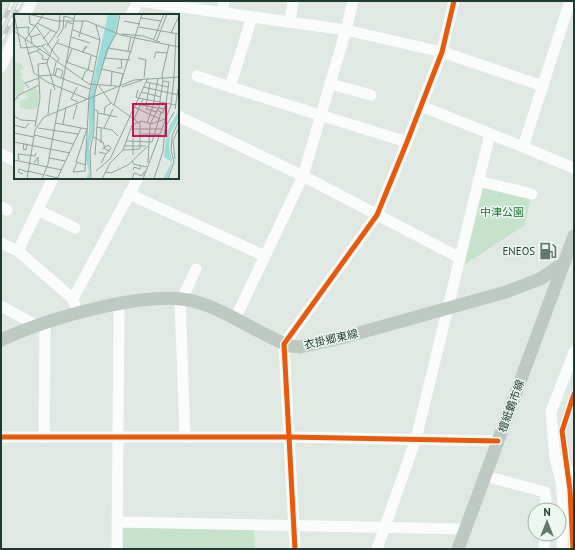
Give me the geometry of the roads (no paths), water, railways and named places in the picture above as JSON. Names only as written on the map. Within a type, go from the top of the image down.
[{"type":"main road","points":[[564,263],[574,236]]},
{"type":"main road","name":"衣掛郷東線","points":[[1,340],[40,324],[119,304],[158,299],[181,299],[194,302],[234,319],[284,344],[300,347],[316,344],[506,292],[540,279],[564,263]]},
{"type":"main road","name":"檀紙鶴市線","points":[[458,549],[564,263]]},
{"type":"street","points":[[26,14],[32,1]]},
{"type":"street","points":[[132,14],[138,1],[346,30],[442,52],[543,86]]},
{"type":"street","points":[[222,13],[224,1]]},
{"type":"street","points":[[290,22],[293,1]]},
{"type":"street","points":[[234,319],[303,176],[346,30],[353,1]]},
{"type":"street","points":[[295,549],[284,344],[377,215],[408,142],[442,52],[454,1]]},
{"type":"street","points":[[523,147],[570,1]]},
{"type":"street","points":[[230,87],[252,17]]},
{"type":"street","points":[[1,67],[14,42]]},
{"type":"street","points":[[197,76],[408,142]]},
{"type":"street","points":[[330,84],[371,95]]},
{"type":"street","points":[[421,106],[574,168]]},
{"type":"street","points":[[179,116],[303,176],[460,258]]},
{"type":"street","points":[[377,549],[416,439],[490,134]]},
{"type":"street","points":[[1,154],[14,160]]},
{"type":"street","points":[[18,251],[53,179]]},
{"type":"street","points":[[73,300],[137,179]]},
{"type":"street","points":[[478,181],[532,194]]},
{"type":"street","points":[[129,194],[264,256]]},
{"type":"street","points":[[38,210],[75,228]]},
{"type":"street","points":[[1,243],[18,251],[73,300],[77,314]]},
{"type":"street","points":[[564,263],[574,254]]},
{"type":"street","points":[[185,437],[181,299],[196,269]]},
{"type":"street","points":[[116,549],[119,304]]},
{"type":"street","points":[[1,306],[40,324],[44,437]]},
{"type":"street","points":[[562,549],[563,502],[561,482],[555,458],[551,412],[574,352]]},
{"type":"street","points":[[1,437],[289,437],[498,441]]},
{"type":"street","points":[[555,458],[566,467],[574,482]]},
{"type":"street","points":[[485,476],[545,492],[546,502]]},
{"type":"street","points":[[117,522],[465,529]]},
{"type":"railway","points":[[1,26],[13,1]]},
{"type":"railway","points":[[15,14],[21,1]]},
{"type":"railway","points":[[1,42],[14,15]]},
{"type":"place","name":"ENEOS","points":[[548,251]]},
{"type":"park label","name":"中津公園","points":[[502,212]]}]
